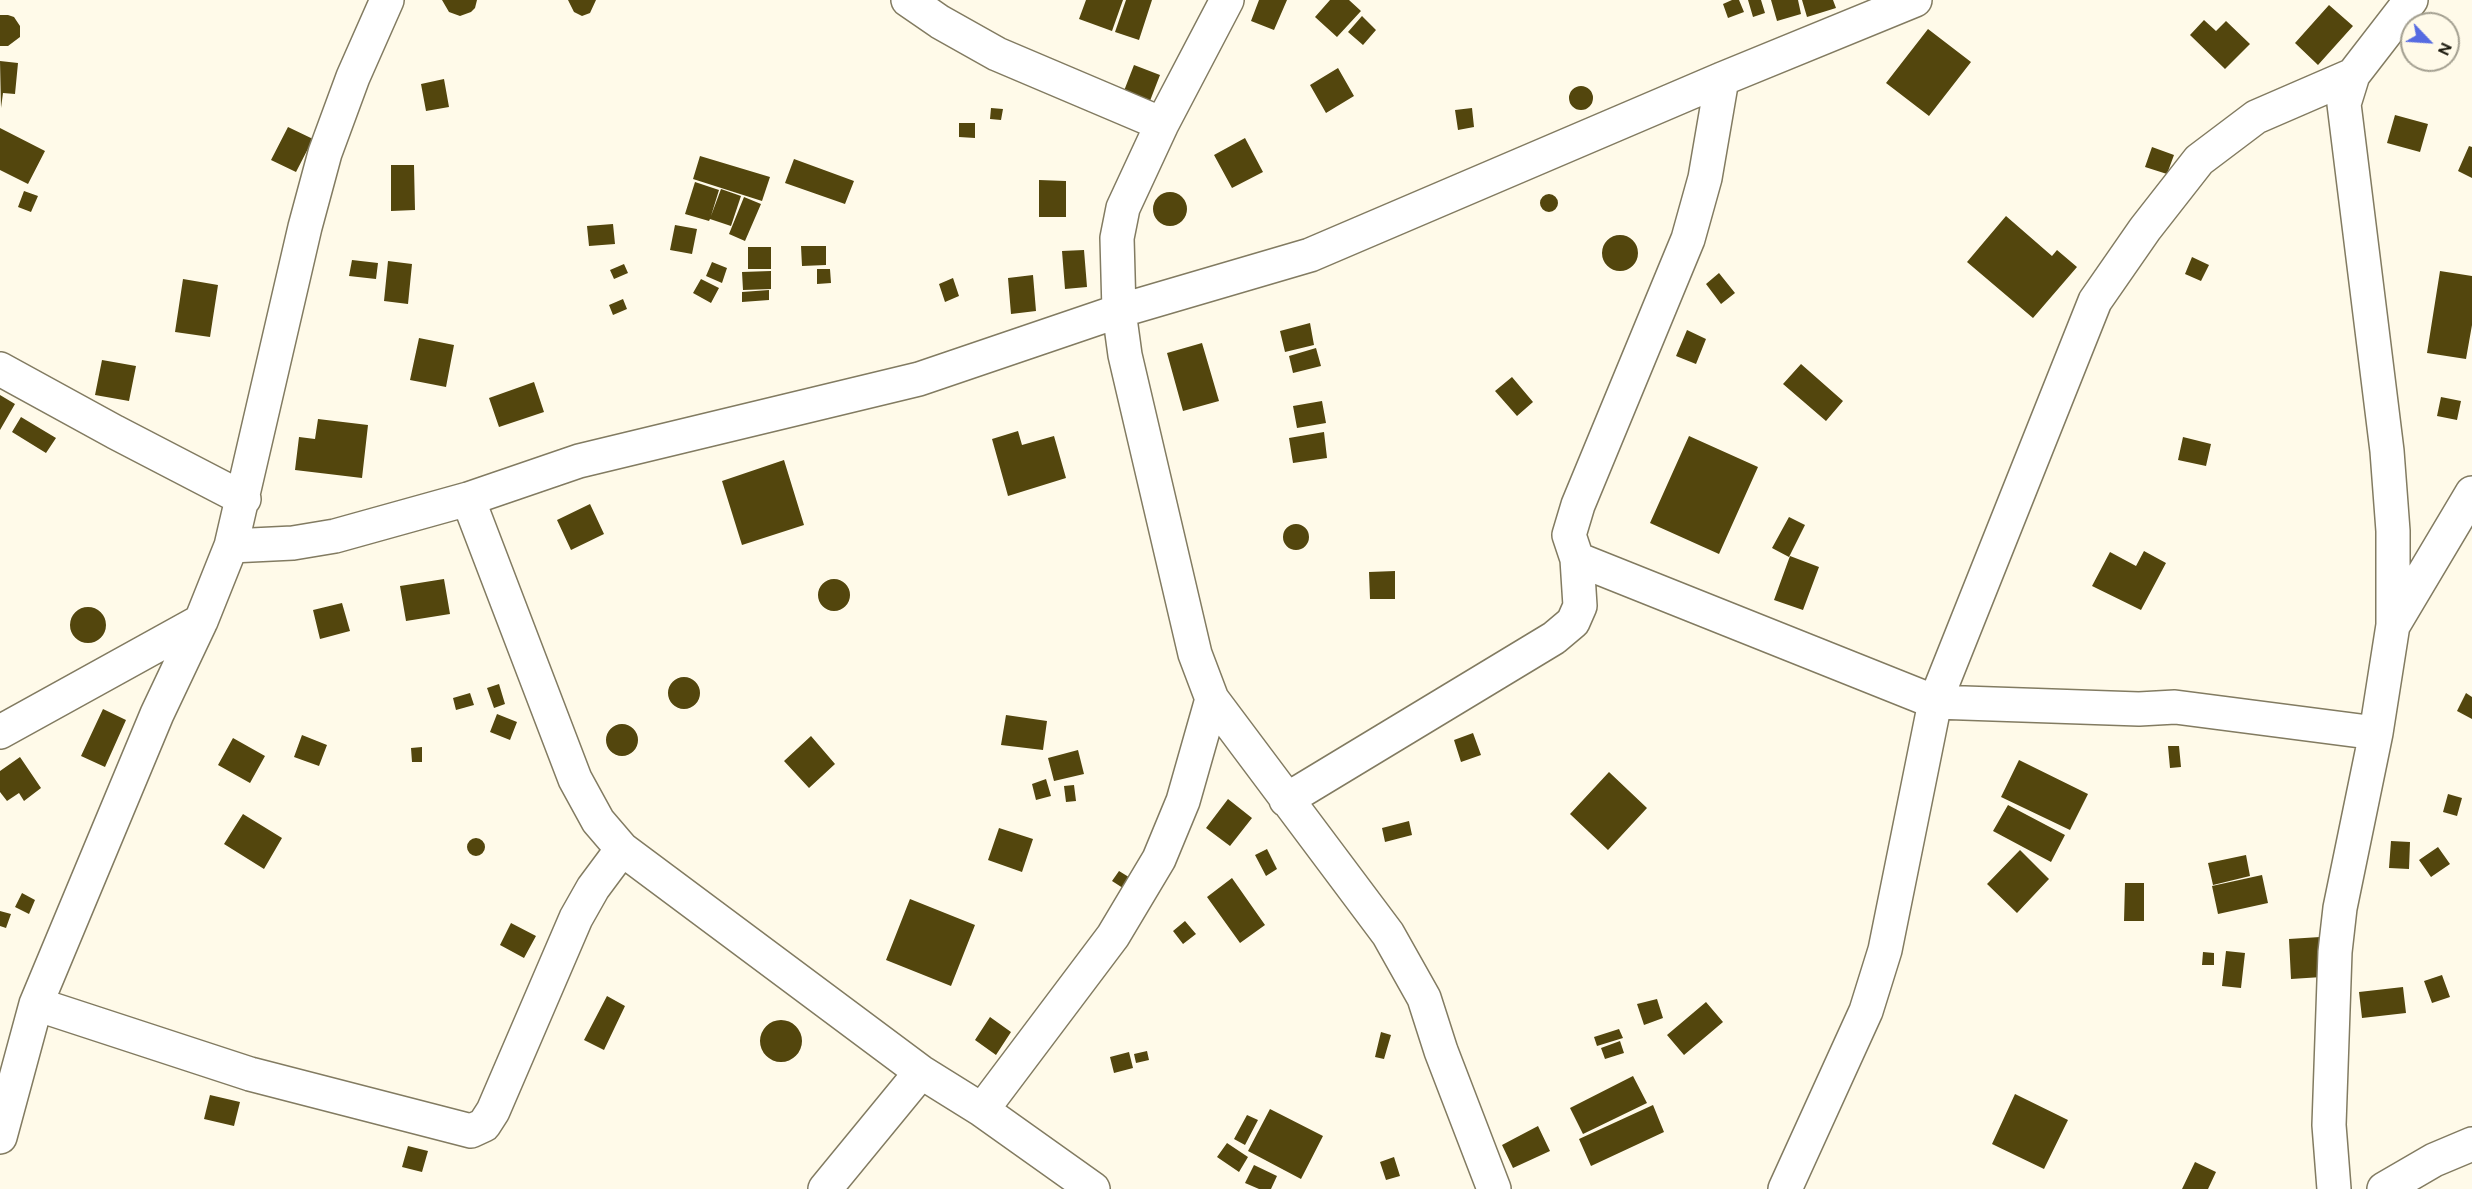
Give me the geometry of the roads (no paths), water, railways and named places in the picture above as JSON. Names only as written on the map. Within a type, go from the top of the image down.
[{"type":"street","points":[[0,1137],[36,1004],[157,714],[201,621],[231,546],[244,499],[305,227],[326,153],[353,77],[387,0]]},
{"type":"street","points":[[908,0],[940,22],[997,54],[1162,124]]},
{"type":"street","points":[[1227,0],[1162,124],[1123,208],[1117,238],[1119,311],[1125,355],[1195,654],[1212,699],[1388,934],[1424,998],[1490,1188]]},
{"type":"street","points":[[231,546],[293,543],[335,536],[468,499],[579,461],[919,379],[1119,311],[1310,255],[1722,79],[1915,0]]},
{"type":"street","points":[[2334,1189],[2329,1125],[2335,952],[2340,908],[2376,734],[2393,625],[2393,531],[2387,451],[2344,104],[2353,75],[2411,0]]},
{"type":"street","points":[[1785,1189],[1866,1011],[1885,950],[1935,702],[2095,301],[2145,229],[2199,160],[2256,117],[2353,75]]},
{"type":"street","points":[[1286,800],[1554,638],[1573,622],[1580,606],[1577,559],[1569,535],[1575,515],[1689,239],[1705,178],[1722,79]]},
{"type":"street","points":[[0,369],[244,499]]},
{"type":"street","points":[[2393,625],[2472,493]]},
{"type":"street","points":[[468,499],[575,778],[598,821],[622,849],[921,1072],[982,1110],[1093,1189]]},
{"type":"street","points":[[1577,559],[1935,702],[2139,709],[2175,707],[2376,734]]},
{"type":"street","points":[[0,732],[201,621]]},
{"type":"street","points":[[982,1110],[1113,936],[1159,859],[1184,801],[1212,699]]},
{"type":"street","points":[[36,1004],[250,1074],[471,1131],[484,1125],[493,1111],[576,918],[592,888],[622,849]]},
{"type":"street","points":[[825,1189],[921,1072]]},
{"type":"street","points":[[2384,1189],[2434,1160],[2472,1144]]}]
